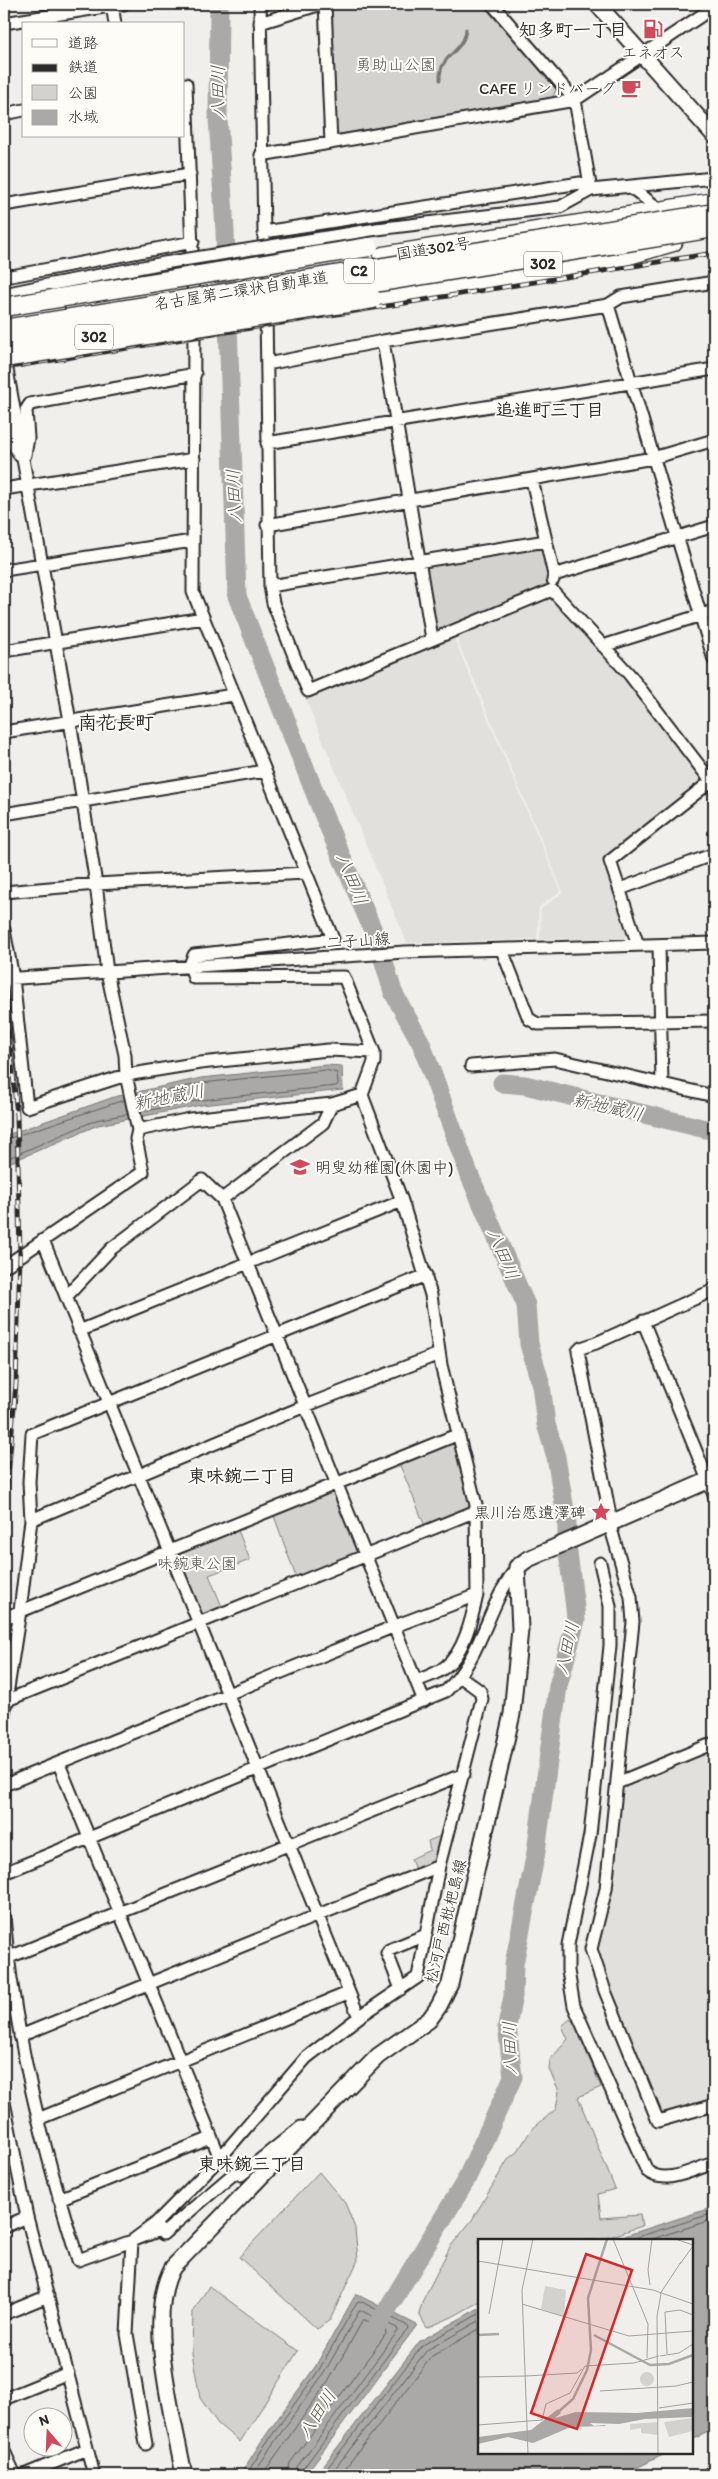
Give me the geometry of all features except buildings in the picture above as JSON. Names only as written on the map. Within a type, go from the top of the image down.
[{"type":"highway","name":"国道302号","points":[[4,318],[376,251],[487,239],[714,202]]},
{"type":"highway","name":"名古屋第二環状自動車道","points":[[4,329],[714,213]]},
{"type":"highway","name":"名古屋第二環状自動車道","points":[[4,343],[714,228]]},
{"type":"highway","points":[[4,358],[372,295],[622,258],[673,242],[714,236]]},
{"type":"highway","points":[[4,308],[376,251]]},
{"type":"highway","name":"302","points":[[4,358],[184,322],[372,295]]},
{"type":"main road","points":[[596,4],[714,135]]},
{"type":"main road","points":[[522,1563],[604,1524],[711,1479]]},
{"type":"main road","name":"松河戸西枇杷島線","points":[[184,2475],[165,2370],[161,2336],[161,2304],[167,2277],[173,2267],[378,2056],[429,2020],[440,2006],[450,1984],[512,1714],[520,1629],[522,1563]]},
{"type":"street","points":[[4,23],[116,4],[115,22]]},
{"type":"street","points":[[260,4],[261,155],[267,364],[270,586],[273,603],[308,691],[552,590]]},
{"type":"street","points":[[260,23],[323,4],[331,143]]},
{"type":"street","points":[[492,4],[575,100],[591,190]]},
{"type":"street","points":[[261,155],[575,100],[710,10]]},
{"type":"street","points":[[185,84],[193,242],[195,374],[193,592],[333,939],[194,955],[190,965],[194,978],[344,976],[374,1052],[374,1062],[362,1095],[402,1201],[426,1275],[431,1294],[439,1354],[471,1476],[476,1511],[477,1595],[457,1652],[447,1666],[416,1681]]},
{"type":"street","points":[[4,114],[22,110]]},
{"type":"street","points":[[4,205],[190,174]]},
{"type":"street","points":[[4,294],[164,263],[377,229],[560,207],[591,190],[714,178]]},
{"type":"street","points":[[264,232],[580,183],[591,190]]},
{"type":"street","points":[[626,186],[636,191],[660,210]]},
{"type":"street","points":[[4,274],[12,276],[193,242]]},
{"type":"street","points":[[267,364],[383,341],[608,305],[621,297],[714,282]]},
{"type":"street","points":[[608,305],[714,660]]},
{"type":"street","points":[[383,341],[411,502],[432,639]]},
{"type":"street","points":[[4,358],[70,721],[96,884],[107,972],[125,1055],[127,1079],[137,1127],[136,1139],[143,1172],[4,1267]]},
{"type":"street","points":[[268,443],[714,369]]},
{"type":"street","points":[[24,461],[28,438],[26,410],[30,404],[195,374]]},
{"type":"street","points":[[4,412],[10,439],[24,461]]},
{"type":"street","points":[[268,526],[653,458],[714,440]]},
{"type":"street","points":[[4,489],[194,459]]},
{"type":"street","points":[[532,480],[554,575],[552,590],[629,674],[713,780],[610,861],[638,945]]},
{"type":"street","points":[[554,575],[714,526]]},
{"type":"street","points":[[4,570],[192,541]]},
{"type":"street","points":[[270,586],[421,563],[546,541]]},
{"type":"street","points":[[603,646],[714,611]]},
{"type":"street","points":[[4,651],[203,618]]},
{"type":"street","points":[[4,732],[233,695]]},
{"type":"street","points":[[4,814],[264,771]]},
{"type":"street","points":[[620,889],[714,854]]},
{"type":"street","points":[[4,892],[96,884],[306,873]]},
{"type":"street","points":[[4,930],[8,978],[27,1107],[127,1079],[200,1063],[319,1051],[374,1052]]},
{"type":"street","name":"二子山線","points":[[8,978],[402,953],[714,943]]},
{"type":"street","points":[[659,945],[662,1084]]},
{"type":"street","points":[[502,950],[529,1019],[538,1024],[714,1020]]},
{"type":"street","points":[[471,1066],[555,1059],[714,1096]]},
{"type":"street","points":[[137,1127],[190,1119],[332,1104],[362,1095]]},
{"type":"street","points":[[222,1199],[323,1123],[332,1104]]},
{"type":"street","points":[[66,1297],[111,1249],[202,1180],[222,1199],[246,1263],[424,1701]]},
{"type":"street","points":[[79,1331],[402,1201]]},
{"type":"street","points":[[43,1240],[226,1695],[359,2017]]},
{"type":"street","points":[[4,1714],[4,1701],[20,1611],[31,1520],[29,1482],[32,1434],[275,1334],[426,1275]]},
{"type":"street","points":[[714,1290],[581,1348],[578,1351],[610,1510],[604,1524],[631,1597],[633,1622],[606,1889],[591,1949],[605,1991],[658,2121],[714,2105]]},
{"type":"street","points":[[643,1321],[711,1479],[714,1495]]},
{"type":"street","points":[[31,1520],[305,1406],[439,1354]]},
{"type":"street","points":[[4,1618],[168,1550],[459,1434]]},
{"type":"street","points":[[4,1701],[476,1511]]},
{"type":"street","points":[[4,1873],[446,1691],[461,1677],[474,1655],[487,1619],[503,1585],[522,1563]]},
{"type":"street","points":[[600,1563],[610,1606],[611,1630],[590,1836],[568,1945],[568,1972],[571,1996],[647,2171],[658,2178],[714,2163]]},
{"type":"street","points":[[4,1785],[395,1626],[477,1595]]},
{"type":"street","points":[[132,2241],[155,2224],[220,2158],[306,2058],[359,2017],[418,1977],[439,1866],[482,1699],[480,1691],[461,1677]]},
{"type":"street","points":[[617,1783],[714,1743]]},
{"type":"street","points":[[59,1764],[220,2158]]},
{"type":"street","points":[[8,1958],[464,1774]]},
{"type":"street","points":[[20,2036],[439,1866]]},
{"type":"street","points":[[4,1917],[20,2036],[38,2120],[59,2199],[78,2260],[160,2230],[163,2234],[238,2170],[240,2174],[309,2121],[312,2124]]},
{"type":"street","points":[[400,1989],[387,1953],[388,1950],[426,1935]]},
{"type":"street","points":[[38,2120],[348,1993]]},
{"type":"street","points":[[4,2102],[6,2127],[27,2217],[94,2475]]},
{"type":"street","points":[[59,2199],[211,2138]]},
{"type":"street","points":[[4,2227],[27,2217]]},
{"type":"street","points":[[132,2241],[127,2334],[146,2444]]},
{"type":"street","points":[[4,2314],[48,2296]]},
{"type":"street","points":[[4,2399],[68,2373]]},
{"type":"street","points":[[24,2475],[87,2449]]},
{"type":"street","points":[[4,2451],[14,2475]]},
{"type":"street","points":[[707,2475],[714,2472]]},
{"type":"shaded area","points":[[545,598],[551,598],[625,677],[702,778],[702,783],[605,860],[629,932],[625,938],[540,939],[541,909],[563,892],[455,635]]},
{"type":"shaded area","points":[[453,636],[561,891],[539,907],[537,939],[407,943],[306,700]]},
{"type":"shaded area","points":[[714,1748],[714,2100],[664,2114],[660,2112],[611,1997],[596,1948],[624,1785]]},
{"type":"green space","name":"勇助山公園","points":[[335,4],[482,4],[556,89],[553,97],[341,134],[336,132],[331,8]]},
{"type":"green space","points":[[538,548],[543,550],[550,581],[547,586],[441,631],[436,629],[426,570],[429,566]]},
{"type":"green space","points":[[452,1443],[457,1444],[472,1504],[469,1508],[425,1526],[399,1463]]},
{"type":"green space","points":[[334,1490],[359,1552],[296,1577],[274,1516]]},
{"type":"green space","name":"味鋺東公園","points":[[237,1528],[250,1560],[209,1575],[223,1609],[204,1615],[199,1614],[175,1555],[178,1552]]},
{"type":"green space","points":[[443,1835],[438,1865],[416,1873],[411,1859],[430,1850],[428,1841]]},
{"type":"green space","points":[[570,2019],[575,2024],[601,2087],[578,2097],[615,2189],[598,2194],[601,2218],[640,2215],[642,2226],[603,2239],[478,2239],[478,2303],[427,2328],[419,2314],[423,2300],[450,2247],[472,2220],[509,2158],[518,2151],[531,2130],[556,2109],[559,2091],[549,2069],[550,2060],[568,2039],[562,2026]]},
{"type":"green space","points":[[319,2172],[345,2203],[355,2228],[358,2260],[330,2320],[317,2329],[239,2257]]},
{"type":"green space","points":[[209,2286],[298,2351],[240,2442],[218,2424],[200,2398],[192,2353],[193,2312]]},
{"type":"water","points":[[326,1065],[342,1066],[343,1090],[201,1105],[98,1125],[4,1165],[4,1136],[114,1097],[201,1078]]},
{"type":"water","points":[[714,2207],[714,2429],[693,2440],[693,2239],[615,2239]]},
{"type":"water","points":[[356,2294],[417,2325],[305,2475],[240,2475],[261,2442],[315,2367]]},
{"type":"water","points":[[478,2309],[478,2454],[665,2454],[622,2475],[316,2475],[420,2341]]},
{"type":"waterway","name":"八田川","points":[[219,4],[218,118],[225,231],[237,596],[324,816],[378,942],[393,992],[421,1043],[469,1174],[526,1305],[529,1344],[541,1385],[546,1424],[556,1457],[567,1522],[567,1545],[576,1620],[558,1686],[536,1852],[514,1964],[513,1996],[507,2026],[513,2077],[465,2182],[374,2331]]},
{"type":"waterway","points":[[440,80],[443,64],[461,44],[466,29]]},
{"type":"waterway","name":"新地蔵川","points":[[502,1083],[525,1085],[714,1131]]},
{"type":"railway","points":[[4,368],[714,253]]},
{"type":"railway","points":[[4,985],[17,1115],[20,1256],[16,1384],[4,1520]]},
{"type":"place","name":"エネオス","points":[[653,29]]},
{"type":"place","name":"CAFE リンドバーグ","points":[[631,88]]},
{"type":"place","name":"明叟幼稚園(休園中)","points":[[300,1167]]},
{"type":"place","name":"黒川治愿遺澤碑","points":[[601,1512]]},
{"type":"district","name":"知多町一丁目","points":[[573,30]]},
{"type":"district","name":"追進町三丁目","points":[[550,410]]},
{"type":"district","name":"南花長町","points":[[116,722]]},
{"type":"district","name":"東味鋺二丁目","points":[[242,1476]]},
{"type":"district","name":"東味鋺三丁目","points":[[252,2164]]}]
